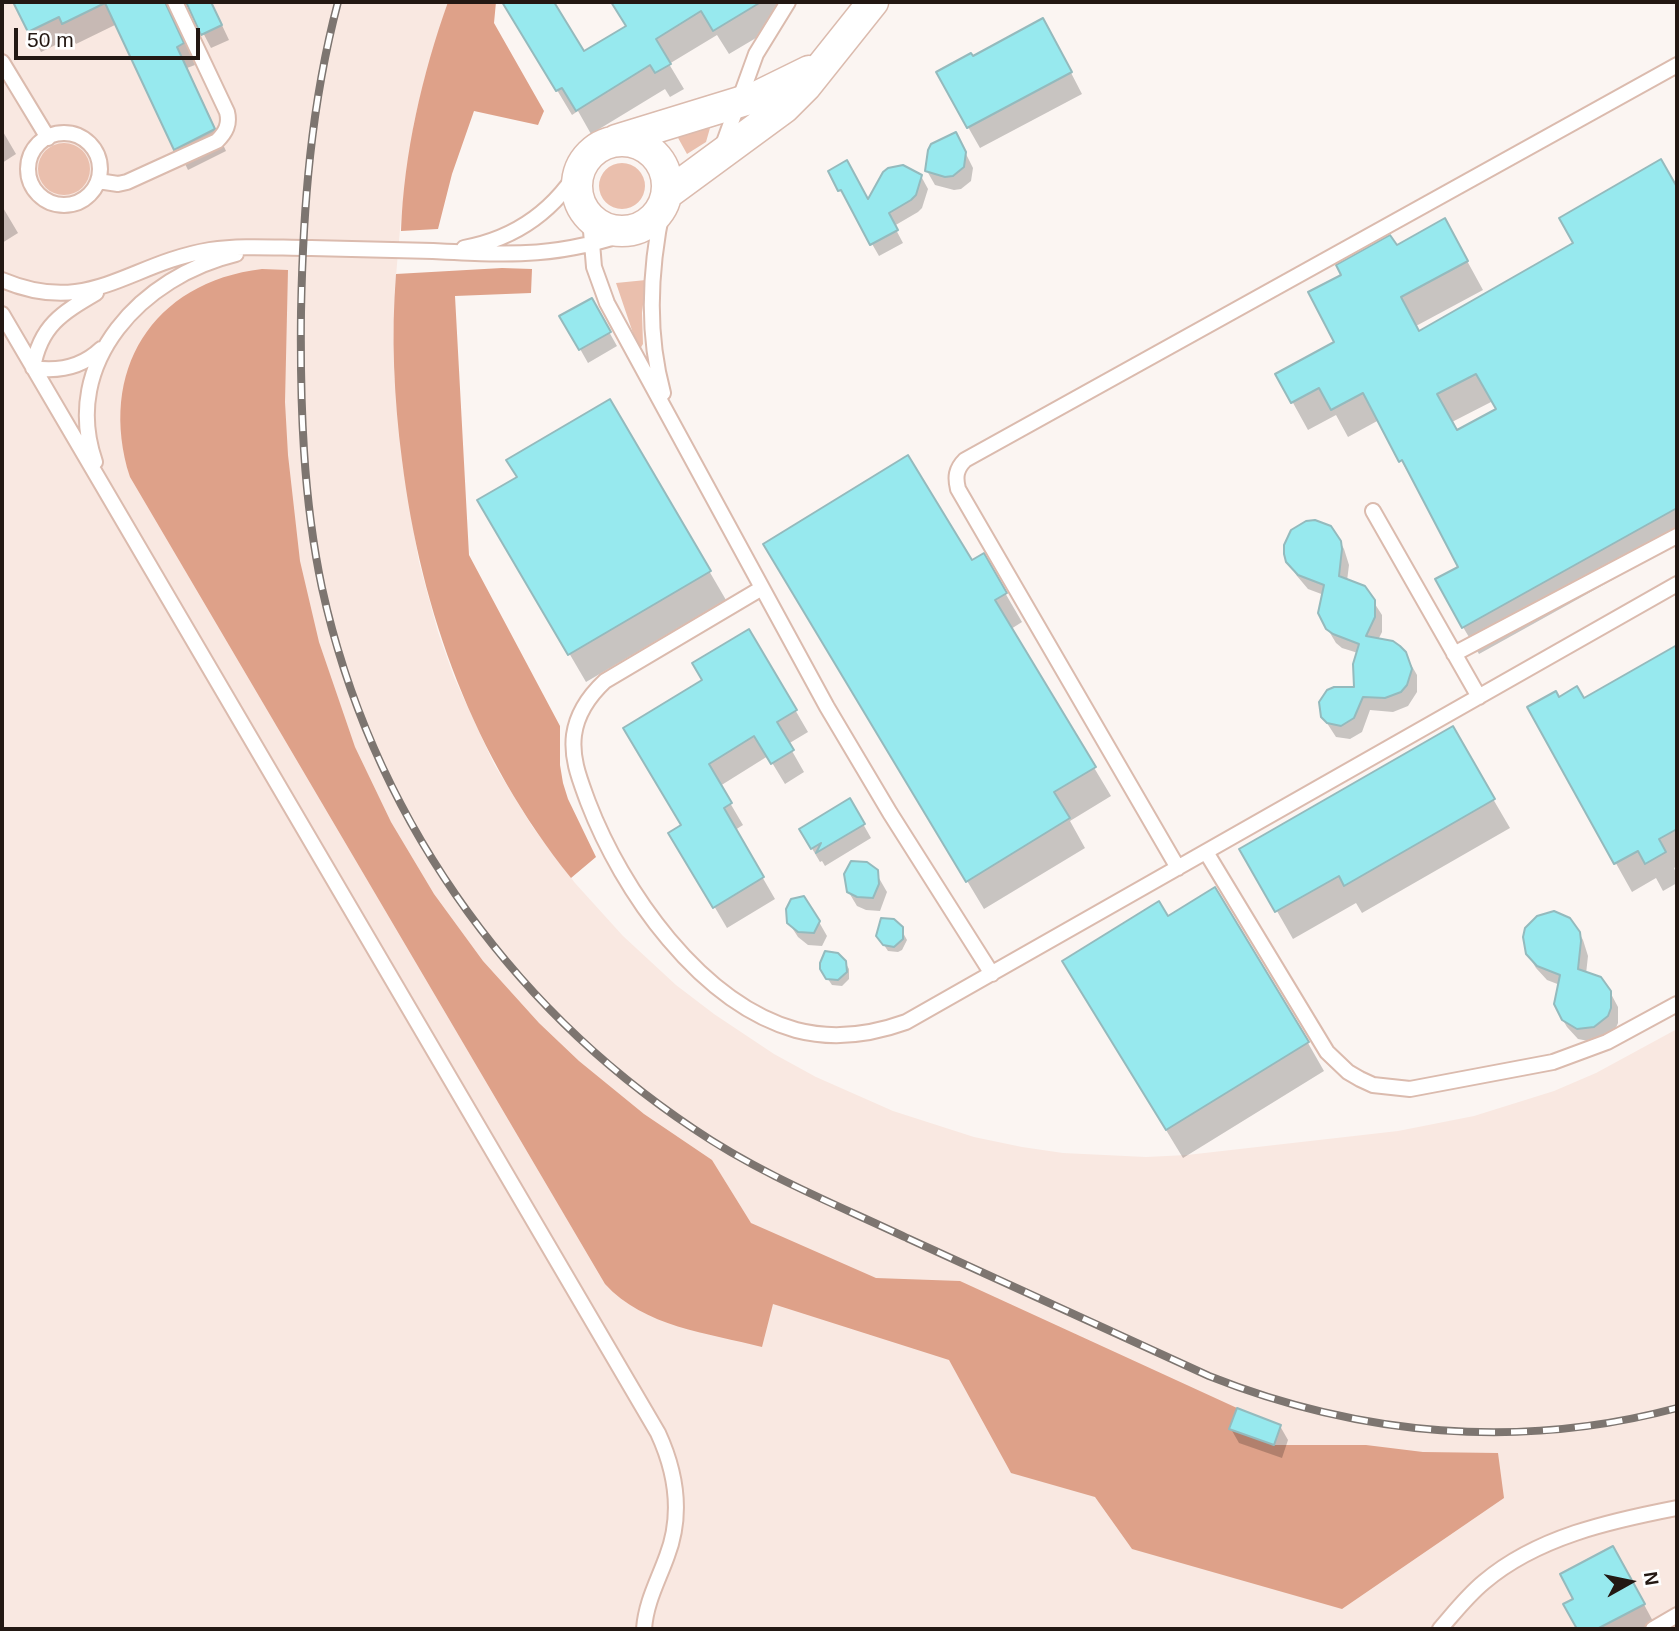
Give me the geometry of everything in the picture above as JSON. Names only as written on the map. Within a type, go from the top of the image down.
[{"type":"street","points":[[821,64],[789,82],[739,102],[614,141],[592,152],[579,172],[578,197],[590,232],[600,226],[612,231],[636,230],[657,216],[665,200],[785,108],[873,2]]},
{"type":"street","points":[[614,141],[626,140],[650,149],[665,169],[665,200]]},
{"type":"lane","points":[[98,181],[118,184],[135,178],[217,141],[228,126],[227,111],[175,2]]},
{"type":"lane","points":[[716,159],[727,138],[755,54],[788,2]]},
{"type":"lane","points":[[2,62],[48,138]]},
{"type":"lane","points":[[1178,868],[958,489],[955,481],[960,466],[965,460],[1677,65]]},
{"type":"lane","points":[[70,134],[93,147],[100,163],[98,181],[88,196],[72,204],[55,203],[39,194],[30,179],[30,161],[38,145],[48,138],[70,134]]},
{"type":"lane","points":[[431,251],[481,245],[535,220],[557,200],[575,178],[584,161]]},
{"type":"lane","points":[[665,200],[654,259],[652,319],[660,383],[669,415]]},
{"type":"lane","points":[[2,280],[42,293],[64,294],[85,292],[180,256],[222,249],[431,251],[515,255],[563,251],[590,232],[594,267],[607,303],[858,760],[992,974]]},
{"type":"lane","points":[[33,368],[68,368],[94,356],[127,317],[159,289],[180,276],[225,257],[272,248]]},
{"type":"lane","points":[[33,368],[38,345],[59,316],[115,282]]},
{"type":"lane","points":[[2,314],[658,1433],[673,1470],[676,1512],[668,1555],[649,1601],[644,1629]]},
{"type":"lane","points":[[104,346],[91,381],[86,418],[92,455],[107,492]]},
{"type":"lane","points":[[1373,511],[1479,697]]},
{"type":"lane","points":[[1454,654],[1677,536]]},
{"type":"lane","points":[[762,587],[605,681],[584,705],[574,734],[575,764],[591,809],[618,864],[655,921],[705,976],[750,1010],[796,1030],[840,1036],[884,1030],[906,1022],[1677,584]]},
{"type":"lane","points":[[1206,852],[1327,1052],[1348,1072],[1373,1085],[1410,1089],[1553,1062],[1607,1042],[1677,1004]]},
{"type":"lane","points":[[1440,1629],[1483,1583],[1509,1563],[1538,1548],[1618,1519],[1677,1508]]},
{"type":"lane","points":[[1653,1629],[1677,1615]]},
{"type":"shaded area","points":[[2,2],[448,2],[414,123],[401,218],[394,299],[394,371],[403,467],[419,562],[438,632],[454,677],[494,764],[532,826],[575,883],[623,936],[676,985],[774,1054],[816,1077],[893,1111],[974,1137],[1063,1153],[1146,1157],[1187,1155],[1398,1131],[1474,1116],[1554,1091],[1596,1073],[1677,1029],[1677,1629],[2,1629]]},
{"type":"shaded area","points":[[448,2],[496,2],[494,23],[544,111],[538,125],[474,111],[452,174],[438,229],[401,231],[410,144],[430,58]]},
{"type":"shaded area","points":[[710,128],[706,142],[687,154],[677,136]]},
{"type":"shaded area","points":[[64,143],[83,150],[90,169],[83,188],[64,195],[45,188],[38,169],[45,150]]},
{"type":"shaded area","points":[[622,163],[638,170],[645,186],[638,202],[622,209],[606,202],[599,186],[606,170]]},
{"type":"shaded area","points":[[502,268],[532,269],[531,293],[455,296],[469,555],[560,726],[563,783],[596,857],[571,878],[506,783],[457,681],[438,628],[423,573],[399,437],[394,344],[396,274]]},
{"type":"shaded area","points":[[262,269],[288,270],[285,402],[300,561],[319,642],[355,747],[391,822],[434,894],[483,961],[539,1023],[579,1061],[644,1114],[712,1160],[751,1223],[876,1278],[960,1281],[1237,1408],[1229,1429],[1274,1445],[1366,1445],[1423,1452],[1498,1453],[1504,1498],[1342,1609],[1132,1549],[1095,1497],[1011,1473],[949,1360],[773,1304],[762,1347],[658,1319],[638,1310],[605,1284],[130,477],[122,438],[121,402],[128,368],[142,338],[163,313],[190,292],[223,277]]},
{"type":"shaded area","points":[[646,280],[642,313],[643,344],[640,349],[616,283]]},
{"type":"building","points":[[13,2],[165,2],[184,43],[177,47],[215,129],[174,150],[105,3],[62,24],[59,17],[28,32]]},
{"type":"building","points":[[186,2],[211,2],[222,25],[201,35]]},
{"type":"building","points":[[502,2],[554,2],[584,51],[626,26],[611,2],[761,2],[713,31],[701,11],[656,39],[671,64],[655,73],[650,65],[576,111],[562,88],[556,91]]},
{"type":"building","points":[[1043,18],[1072,72],[967,128],[936,72],[971,53],[973,56]]},
{"type":"building","points":[[956,132],[966,152],[964,167],[953,176],[945,177],[925,171],[931,144]]},
{"type":"building","points":[[1661,159],[1677,187],[1677,508],[1462,628],[1435,579],[1458,567],[1402,460],[1399,462],[1363,393],[1331,410],[1319,388],[1291,403],[1275,374],[1334,342],[1308,292],[1341,275],[1336,265],[1390,235],[1397,245],[1445,218],[1468,261],[1401,297],[1419,331],[1573,243],[1559,218]],"holes":[[[1476,374],[1496,409],[1457,430],[1437,394]]]},
{"type":"building","points":[[847,160],[868,199],[888,168],[903,165],[922,175],[916,195],[889,213],[898,230],[870,245],[828,171]]},
{"type":"building","points":[[592,298],[611,332],[579,350],[559,316]]},
{"type":"building","points":[[610,399],[711,571],[568,655],[477,500],[517,477],[506,460]]},
{"type":"building","points":[[908,455],[972,560],[984,553],[1007,593],[995,600],[1096,767],[1054,792],[1070,818],[966,882],[763,544]]},
{"type":"building","points":[[1315,520],[1331,526],[1341,541],[1339,576],[1365,586],[1375,600],[1375,617],[1366,636],[1393,641],[1400,646],[1406,652],[1412,669],[1407,685],[1401,692],[1385,698],[1363,697],[1354,718],[1341,726],[1327,723],[1321,717],[1319,702],[1327,690],[1334,687],[1354,687],[1353,664],[1359,644],[1326,629],[1318,613],[1324,585],[1298,575],[1286,562],[1284,554],[1284,545],[1291,530],[1306,521]]},
{"type":"building","points":[[749,629],[797,710],[777,722],[794,750],[771,764],[754,736],[709,764],[732,803],[724,808],[764,877],[713,908],[668,833],[681,825],[623,728],[702,680],[692,663]]},
{"type":"building","points":[[1677,645],[1677,829],[1659,839],[1666,852],[1645,864],[1638,851],[1614,864],[1527,707],[1556,691],[1559,697],[1577,686],[1584,698]]},
{"type":"building","points":[[1453,726],[1495,799],[1344,886],[1339,876],[1275,912],[1239,849]]},
{"type":"building","points":[[850,798],[865,824],[816,853],[821,843],[811,849],[799,829]]},
{"type":"building","points":[[851,861],[867,862],[878,870],[879,884],[873,898],[857,897],[847,892],[844,874]]},
{"type":"building","points":[[1215,887],[1309,1042],[1166,1130],[1062,961],[1159,901],[1168,916]]},
{"type":"building","points":[[804,896],[820,921],[814,933],[798,932],[787,923],[786,909],[791,899]]},
{"type":"building","points":[[1554,911],[1570,918],[1580,932],[1578,969],[1601,977],[1611,991],[1608,1016],[1594,1027],[1577,1029],[1562,1020],[1554,1004],[1560,975],[1537,966],[1526,954],[1523,937],[1525,928],[1537,916]]},
{"type":"building","points":[[881,918],[894,919],[903,927],[903,939],[894,947],[883,945],[876,936]]},
{"type":"building","points":[[825,951],[838,953],[846,961],[847,972],[838,980],[826,979],[820,969]]},
{"type":"building","points":[[1237,1408],[1281,1425],[1274,1445],[1229,1429]]},
{"type":"building","points":[[1613,1546],[1645,1604],[1597,1629],[1577,1629],[1563,1604],[1573,1599],[1560,1574]]},
{"type":"railway","points":[[338,2],[315,117],[306,195],[302,273],[301,381],[304,451],[322,588],[344,670],[374,748],[411,824],[456,894],[506,961],[563,1023],[626,1079],[694,1129],[771,1174],[1209,1376],[1266,1396],[1382,1424],[1500,1432],[1559,1429],[1618,1421],[1677,1408]]}]
